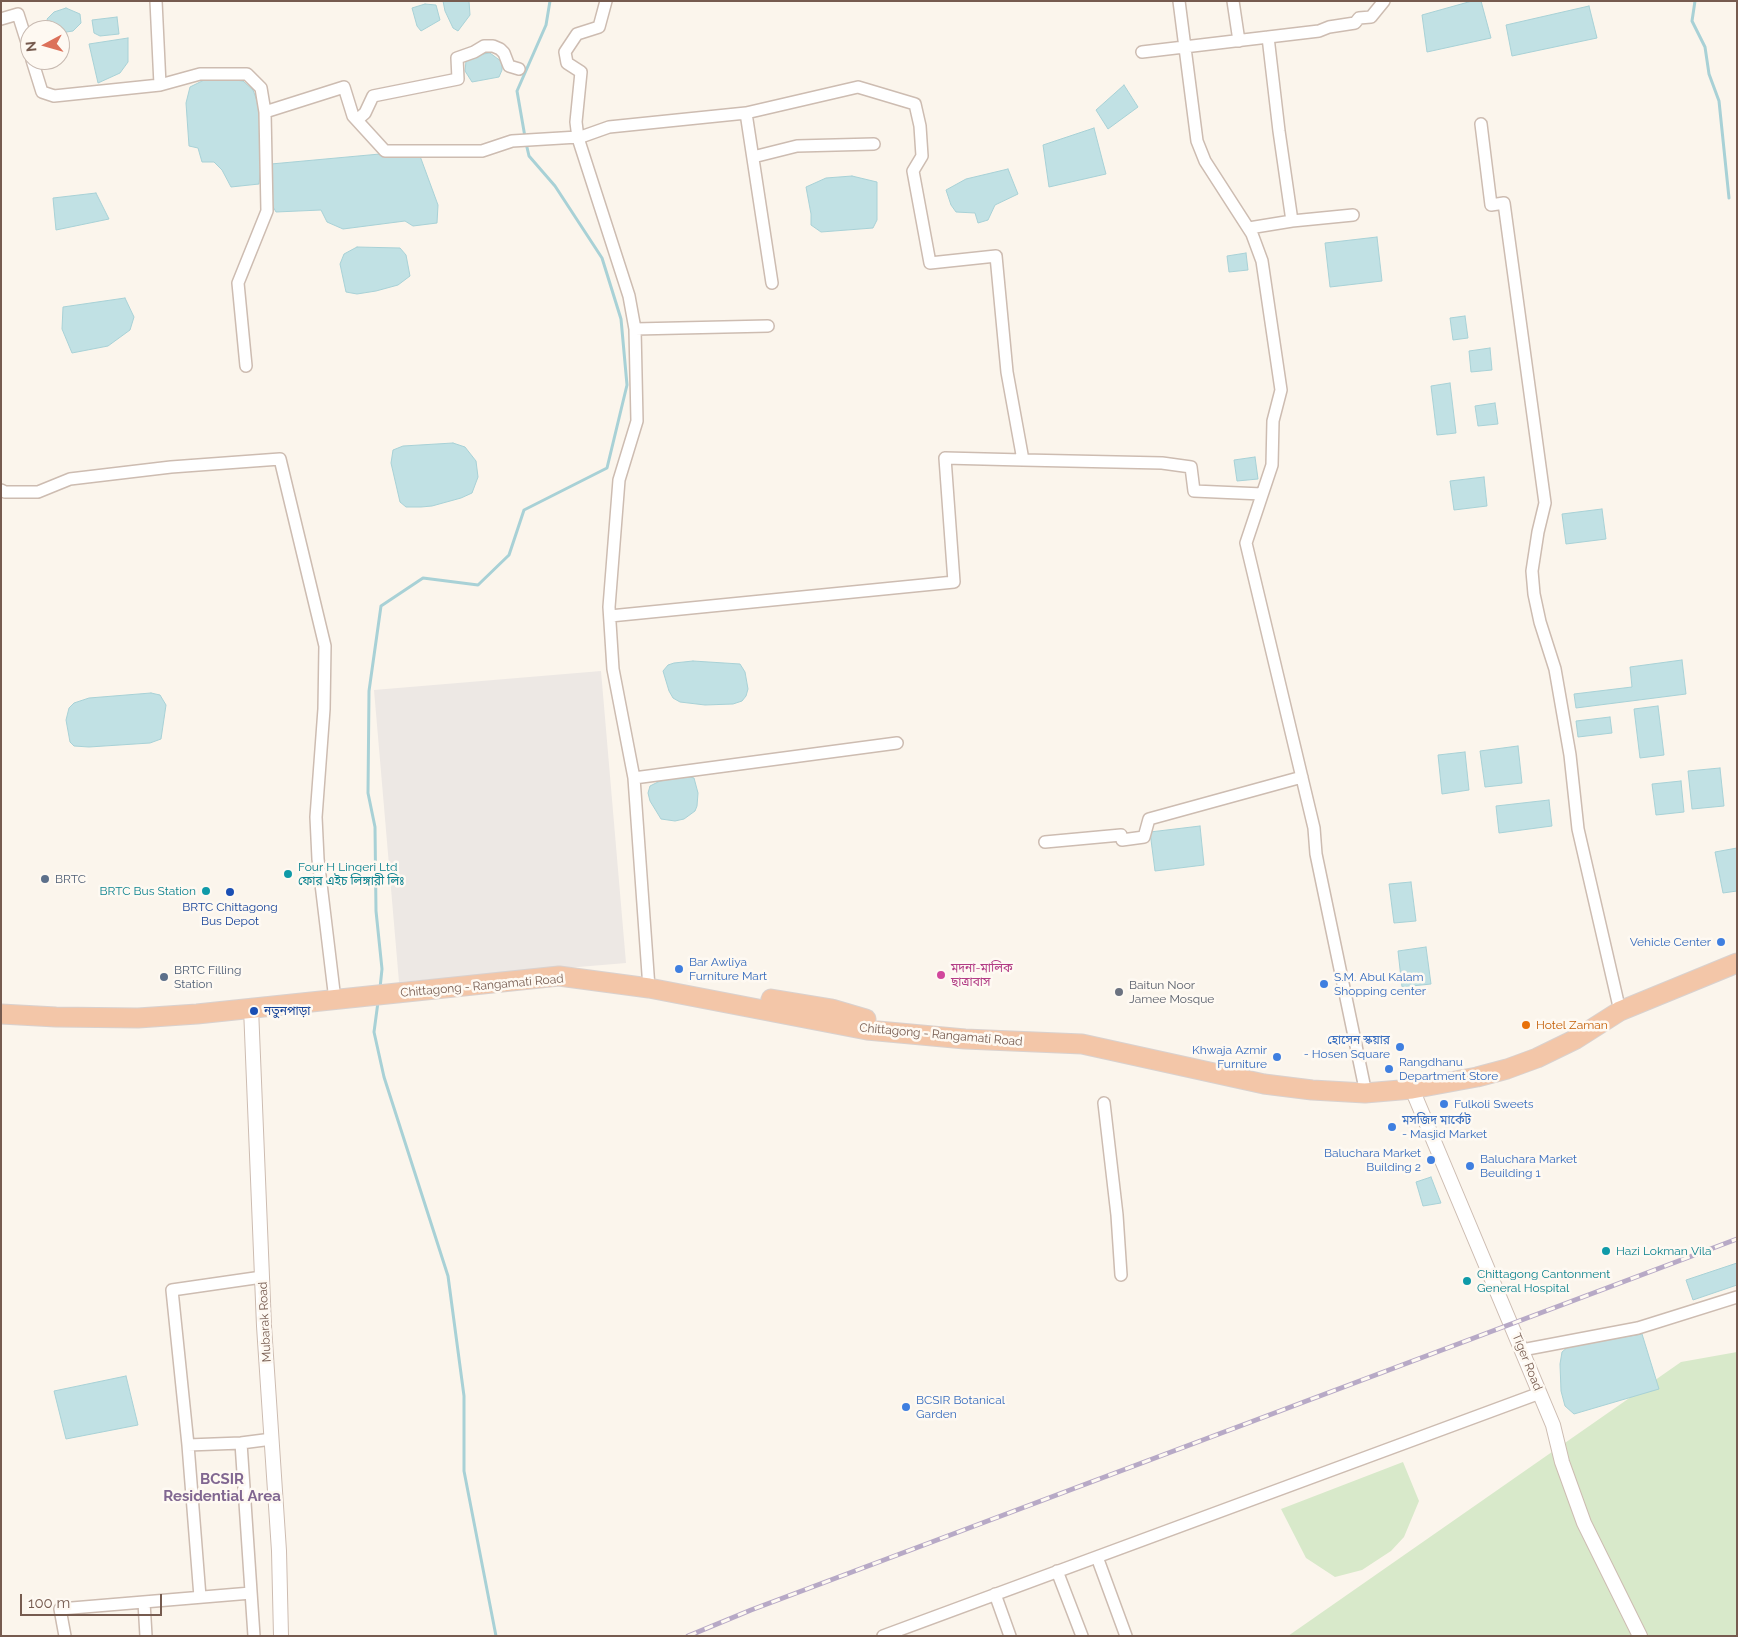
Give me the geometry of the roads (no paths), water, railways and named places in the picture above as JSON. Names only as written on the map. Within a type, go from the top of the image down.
[{"type":"highway","name":"Chittagong - Rangamati Road","points":[[1,1002],[46,1006],[197,1003],[335,996],[559,976],[648,982],[867,1030],[965,1039],[1082,1044],[1264,1084],[1312,1090],[1412,1089],[1477,1078],[1537,1058],[1576,1039],[1618,1008],[1659,983],[1737,952]]},
{"type":"highway","name":"Chittagong - Rangamati Road","points":[[1365,1088],[1456,1071],[1520,1054],[1618,1008],[1737,963]]},
{"type":"highway","name":"Chittagong - Rangamati Road","points":[[1,1014],[138,1018],[251,1008],[335,996]]},
{"type":"street","points":[[156,1],[160,85]]},
{"type":"street","points":[[606,1],[599,27],[577,34],[565,52],[567,63],[581,72],[576,122],[578,138],[629,296],[635,329],[637,421],[619,480],[609,607],[612,669],[634,778],[648,982]]},
{"type":"street","points":[[1179,1],[1197,141],[1205,161],[1249,228],[1262,261],[1281,390],[1273,421],[1272,464],[1246,543],[1314,828],[1316,854],[1365,1088]]},
{"type":"street","points":[[1233,1],[1239,42]]},
{"type":"street","points":[[1142,52],[1320,31],[1329,27],[1355,23],[1359,18],[1371,17],[1384,1]]},
{"type":"street","points":[[1,19],[18,14],[20,20]]},
{"type":"street","points":[[1268,38],[1292,221]]},
{"type":"street","points":[[356,120],[365,113],[373,96],[458,79],[457,58],[484,46],[493,46],[500,49],[504,53],[509,66],[519,68]]},
{"type":"street","points":[[35,70],[42,92],[54,96],[160,85],[200,74],[247,74],[261,88],[265,112],[267,210],[238,283],[246,366]]},
{"type":"street","points":[[265,112],[344,87],[353,116],[385,151],[482,151],[512,141],[578,138],[609,127],[746,113],[858,87],[916,104],[922,156],[913,171],[930,264],[996,256],[1007,372],[1023,460]]},
{"type":"street","points":[[746,113],[772,284]]},
{"type":"street","points":[[1481,124],[1491,205],[1504,203],[1545,503],[1532,570],[1534,594],[1540,622],[1555,669],[1570,756],[1578,829],[1618,1008]]},
{"type":"street","points":[[753,156],[797,146],[874,144]]},
{"type":"street","points":[[1249,228],[1292,221],[1353,215]]},
{"type":"street","points":[[635,329],[768,326]]},
{"type":"street","points":[[610,616],[954,582],[946,458],[1162,463],[1191,467],[1194,491],[1262,494]]},
{"type":"street","points":[[1,490],[5,492],[38,492],[70,479],[171,467],[280,460],[325,646],[322,739],[316,817],[318,859],[335,996]]},
{"type":"street","points":[[634,778],[898,743]]},
{"type":"street","points":[[1045,842],[1121,835],[1122,840],[1144,837],[1149,820],[1302,777]]},
{"type":"street","name":"Mubarak Road","points":[[251,1008],[264,1326],[279,1551],[281,1636]]},
{"type":"street","name":"Tiger Road","points":[[1412,1089],[1540,1392],[1553,1425],[1562,1462],[1584,1523],[1640,1636]]},
{"type":"street","points":[[1104,1102],[1117,1215],[1121,1275]]},
{"type":"street","points":[[200,1597],[188,1445],[172,1290],[262,1277]]},
{"type":"street","points":[[1522,1350],[1638,1328],[1737,1297]]},
{"type":"street","points":[[883,1636],[1540,1392]]},
{"type":"street","points":[[188,1445],[241,1443],[272,1439]]},
{"type":"street","points":[[241,1443],[254,1636]]},
{"type":"street","points":[[1097,1557],[1126,1636]]},
{"type":"street","points":[[1057,1571],[1082,1636]]},
{"type":"street","points":[[65,1636],[60,1608],[251,1593]]},
{"type":"street","points":[[995,1594],[1010,1636]]},
{"type":"street","points":[[144,1602],[146,1636]]},
{"type":"water","points":[[443,1],[469,1],[470,15],[458,31],[453,28],[445,11]]},
{"type":"water","points":[[1472,1],[1481,1],[1491,38],[1427,52],[1422,15]]},
{"type":"water","points":[[425,4],[436,5],[440,20],[421,31],[417,26],[412,8]]},
{"type":"water","points":[[1589,6],[1597,38],[1512,56],[1506,25]]},
{"type":"water","points":[[66,8],[80,14],[81,23],[70,31],[70,20],[47,20],[54,12]]},
{"type":"water","points":[[117,17],[119,34],[100,36],[94,33],[92,20]]},
{"type":"water","points":[[128,38],[128,62],[120,73],[98,83],[89,44]]},
{"type":"water","points":[[490,53],[502,62],[502,70],[499,77],[472,82],[465,71],[466,61],[475,55]]},
{"type":"water","points":[[227,79],[243,81],[253,90],[259,106],[261,166],[259,184],[231,187],[222,170],[214,162],[202,162],[198,148],[189,146],[186,103],[190,87],[204,80]]},
{"type":"water","points":[[1124,85],[1138,107],[1108,129],[1096,110]]},
{"type":"water","points":[[1094,128],[1106,174],[1049,187],[1043,145]]},
{"type":"water","points":[[380,154],[420,156],[438,205],[437,223],[413,226],[405,221],[343,229],[327,222],[321,210],[276,212],[272,205],[271,164]]},
{"type":"water","points":[[1008,169],[1018,194],[995,205],[988,220],[978,223],[975,213],[956,212],[951,205],[946,190],[966,179]]},
{"type":"water","points":[[852,176],[877,182],[877,220],[873,228],[821,232],[811,225],[806,187],[826,178]]},
{"type":"water","points":[[96,193],[109,219],[56,230],[53,198]]},
{"type":"water","points":[[1377,237],[1382,281],[1330,287],[1325,243]]},
{"type":"water","points":[[357,247],[400,248],[406,255],[410,276],[398,285],[376,291],[357,294],[346,292],[340,264],[344,254]]},
{"type":"water","points":[[1246,253],[1248,270],[1229,272],[1227,256]]},
{"type":"water","points":[[125,298],[134,317],[130,330],[108,346],[72,353],[62,329],[63,307]]},
{"type":"water","points":[[1465,316],[1468,338],[1453,340],[1450,318]]},
{"type":"water","points":[[1490,348],[1492,370],[1471,372],[1469,351]]},
{"type":"water","points":[[1450,383],[1456,433],[1437,435],[1431,386]]},
{"type":"water","points":[[1495,403],[1498,424],[1478,426],[1475,406]]},
{"type":"water","points":[[453,443],[465,447],[476,461],[478,477],[472,493],[432,506],[406,507],[400,502],[391,463],[393,450],[403,446]]},
{"type":"water","points":[[1255,457],[1258,479],[1237,481],[1234,460]]},
{"type":"water","points":[[1484,477],[1487,506],[1454,510],[1450,481]]},
{"type":"water","points":[[1602,509],[1606,539],[1566,544],[1562,514]]},
{"type":"water","points":[[1682,660],[1686,694],[1576,708],[1574,694],[1632,687],[1630,667]]},
{"type":"water","points":[[693,661],[740,664],[745,672],[748,689],[746,696],[742,701],[733,704],[705,705],[680,702],[673,698],[663,671],[668,665],[674,663]]},
{"type":"water","points":[[151,693],[160,695],[166,705],[161,739],[150,743],[89,747],[74,746],[70,742],[66,720],[69,708],[74,703],[89,698]]},
{"type":"water","points":[[1658,706],[1664,755],[1640,758],[1634,709]]},
{"type":"water","points":[[1610,717],[1612,733],[1578,737],[1576,721]]},
{"type":"water","points":[[1518,746],[1522,783],[1485,787],[1480,751]]},
{"type":"water","points":[[1465,752],[1469,790],[1442,794],[1438,755]]},
{"type":"water","points":[[1720,768],[1724,806],[1692,809],[1688,771]]},
{"type":"water","points":[[681,777],[694,778],[698,793],[695,811],[684,819],[675,821],[661,819],[650,801],[648,793],[650,786],[660,781]]},
{"type":"water","points":[[1681,781],[1684,812],[1656,815],[1652,784]]},
{"type":"water","points":[[1549,800],[1552,826],[1499,833],[1496,806]]},
{"type":"water","points":[[1200,826],[1204,865],[1155,871],[1150,832]]},
{"type":"water","points":[[1737,848],[1737,891],[1723,893],[1715,852]]},
{"type":"water","points":[[1411,882],[1416,921],[1394,923],[1389,884]]},
{"type":"water","points":[[1426,947],[1431,984],[1402,987],[1398,951]]},
{"type":"water","points":[[1431,1177],[1441,1203],[1423,1206],[1416,1182]]},
{"type":"water","points":[[1737,1263],[1737,1285],[1693,1300],[1686,1280]]},
{"type":"water","points":[[1642,1334],[1659,1389],[1574,1414],[1565,1406],[1561,1391],[1560,1364],[1562,1352],[1569,1346]]},
{"type":"water","points":[[126,1376],[138,1425],[66,1439],[54,1391]]},
{"type":"waterway","points":[[525,137],[517,91],[546,25],[550,1]]},
{"type":"waterway","points":[[1695,1],[1692,21],[1705,47],[1709,74],[1719,101],[1729,198]]},
{"type":"waterway","points":[[380,988],[382,969],[376,911],[375,827],[368,793],[369,691],[381,606],[423,578],[478,585],[509,555],[524,510],[607,468],[627,385],[621,319],[602,258],[555,186],[529,156],[526,143]]},
{"type":"waterway","points":[[378,1002],[374,1032],[384,1077],[448,1276],[464,1396],[464,1471],[496,1636]]},
{"type":"railway","points":[[688,1636],[751,1610],[1737,1239]]},
{"type":"place","name":"Four H Lingeri Ltd ফোর এইচ লিঙ্গারী লিঃ","points":[[288,874]]},
{"type":"place","name":"BRTC","points":[[45,879]]},
{"type":"place","name":"BRTC Bus Station","points":[[206,891]]},
{"type":"place","name":"BRTC Chittagong Bus Depot","points":[[230,892]]},
{"type":"place","name":"Vehicle Center","points":[[1721,942]]},
{"type":"place","name":"Bar Awliya Furniture Mart","points":[[679,969]]},
{"type":"place","name":"মদনা-মালিক ছাত্রাবাস","points":[[941,975]]},
{"type":"place","name":"BRTC Filling Station","points":[[164,977]]},
{"type":"place","name":"S.M. Abul Kalam Shopping center","points":[[1324,984]]},
{"type":"place","name":"Baitun Noor Jamee Mosque","points":[[1119,992]]},
{"type":"place","name":"নতুনপাড়া","points":[[254,1011]]},
{"type":"place","name":"Hotel Zaman","points":[[1526,1025]]},
{"type":"place","name":"হোসেন স্কয়ার - Hosen Square","points":[[1400,1047]]},
{"type":"place","name":"Khwaja Azmir Furniture","points":[[1277,1057]]},
{"type":"place","name":"Rangdhanu Department Store","points":[[1389,1069]]},
{"type":"place","name":"Fulkoli Sweets","points":[[1444,1104]]},
{"type":"place","name":"মসজিদ মার্কেট - Masjid Market","points":[[1392,1127]]},
{"type":"place","name":"Baluchara Market Building 2","points":[[1431,1160]]},
{"type":"place","name":"Baluchara Market Beuilding 1","points":[[1470,1166]]},
{"type":"place","name":"Hazi Lokman Vila","points":[[1606,1251]]},
{"type":"place","name":"Chittagong Cantonment General Hospital","points":[[1467,1281]]},
{"type":"place","name":"BCSIR Botanical Garden","points":[[906,1407]]},
{"type":"district","name":"BCSIR Residential Area","points":[[222,1488]]}]
